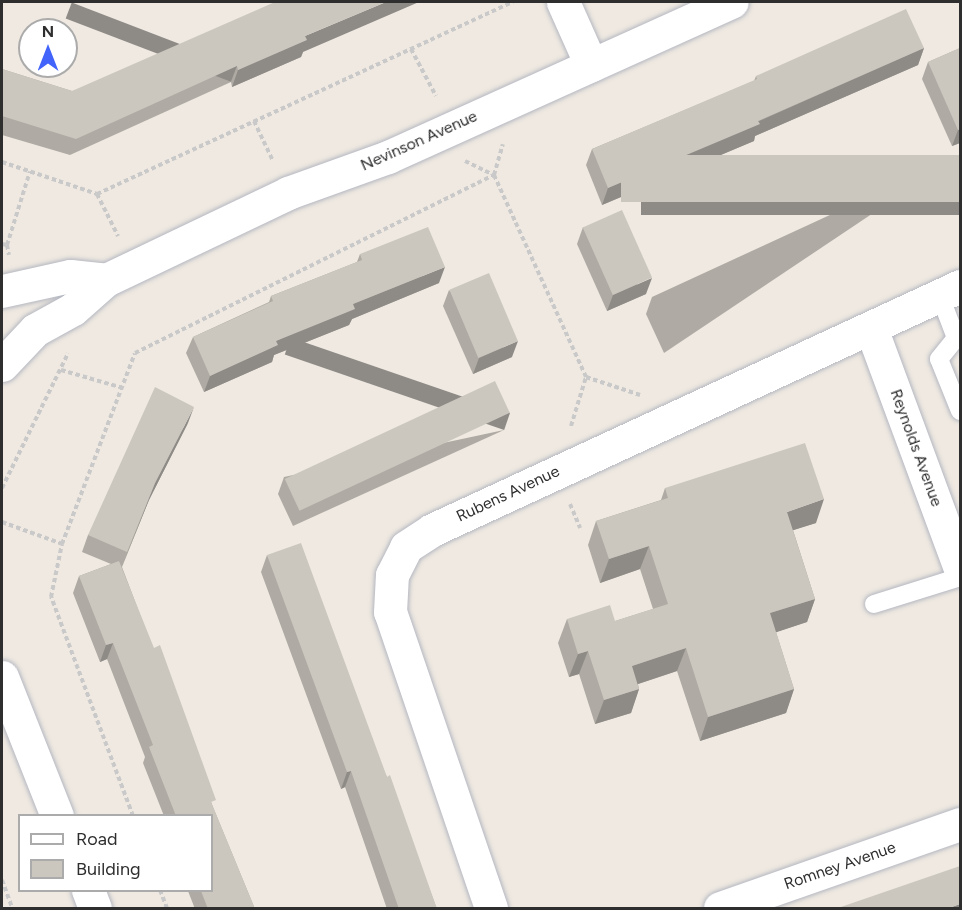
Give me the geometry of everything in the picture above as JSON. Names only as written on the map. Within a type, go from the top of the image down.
[{"type":"street","points":[[562,2],[591,65]]},
{"type":"street","name":"Nevinson Avenue","points":[[2,365],[35,330],[73,309],[119,273],[288,193],[438,134],[732,2]]},
{"type":"street","points":[[2,291],[70,276],[119,273]]},
{"type":"street","name":"Rubens Avenue","points":[[491,909],[408,671],[390,612],[392,575],[406,547],[432,530],[950,291]]},
{"type":"street","name":"Reynolds Avenue","points":[[871,328],[960,568]]},
{"type":"street","points":[[2,677],[56,814]]},
{"type":"street","name":"Romney Avenue","points":[[720,909],[960,824]]},
{"type":"street","points":[[88,892],[95,909]]},
{"type":"lane","points":[[950,291],[956,338],[939,359],[960,411]]},
{"type":"lane","points":[[874,604],[960,577]]},
{"type":"path","points":[[2,162],[97,194],[513,2]]},
{"type":"path","points":[[411,49],[438,134],[494,176],[586,377],[688,412]]},
{"type":"path","points":[[254,121],[288,193]]},
{"type":"path","points":[[7,245],[30,171]]},
{"type":"path","points":[[131,814],[51,597],[62,544],[135,353],[494,176]]},
{"type":"path","points":[[97,194],[119,273]]},
{"type":"path","points":[[2,488],[61,370],[75,334],[73,309]]},
{"type":"path","points":[[61,370],[123,388]]},
{"type":"path","points":[[2,522],[62,544]]},
{"type":"path","points":[[2,880],[12,909]]},
{"type":"path","points":[[160,892],[167,909]]},
{"type":"building","points":[[275,2],[386,2],[305,36],[307,40],[238,70],[237,66],[76,139],[2,116],[2,69],[18,74],[18,78],[31,78],[72,91]]},
{"type":"building","points":[[906,9],[924,48],[758,121],[760,124],[608,188],[592,149],[757,79],[756,76]]},
{"type":"building","points":[[960,48],[960,129],[958,130],[928,62]]},
{"type":"building","points":[[621,155],[960,155],[960,202],[621,202]]},
{"type":"building","points":[[622,210],[652,278],[613,295],[583,227]]},
{"type":"building","points":[[428,227],[445,267],[353,304],[355,309],[276,341],[278,345],[210,376],[193,337],[273,301],[271,296],[362,260],[360,254]]},
{"type":"building","points":[[489,273],[518,341],[478,358],[449,290]]},
{"type":"building","points":[[495,381],[510,413],[300,511],[285,479]]},
{"type":"building","points":[[155,387],[194,407],[155,483],[127,552],[88,535]]},
{"type":"building","points":[[805,443],[824,499],[787,512],[815,599],[770,613],[794,689],[708,717],[686,648],[632,666],[639,689],[604,700],[588,651],[578,654],[567,619],[610,605],[615,621],[668,604],[649,546],[609,559],[596,521],[668,498],[665,488]]},
{"type":"building","points":[[301,543],[387,777],[390,775],[437,909],[399,909],[351,771],[347,772],[267,555]]},
{"type":"building","points":[[119,561],[154,648],[160,645],[216,800],[211,802],[255,909],[208,909],[201,892],[213,892],[213,814],[175,814],[149,747],[153,745],[113,643],[106,645],[79,576]]},
{"type":"building","points":[[960,866],[960,904],[946,909],[835,909]]}]
